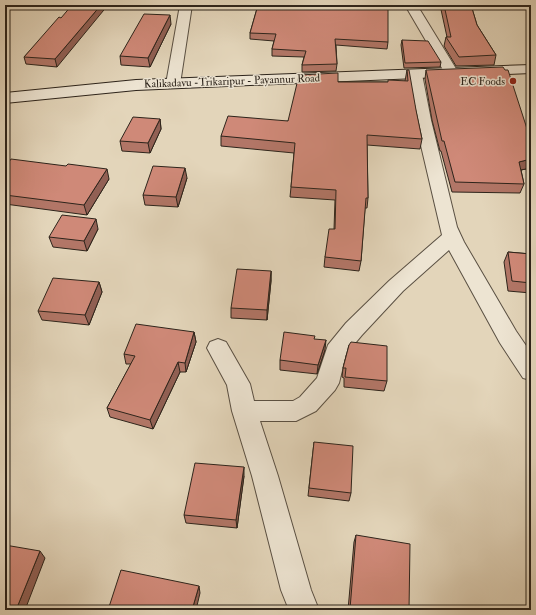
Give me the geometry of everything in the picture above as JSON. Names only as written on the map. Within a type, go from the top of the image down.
[{"type":"main road","name":"Kalikadavu -Trikaripur - Payannur Road","points":[[5,98],[136,85],[531,69]]},
{"type":"street","points":[[173,84],[186,5]]},
{"type":"street","points":[[411,5],[451,72]]},
{"type":"street","points":[[415,74],[423,120],[438,180],[444,212],[452,236],[508,337],[531,371]]},
{"type":"street","points":[[244,411],[296,411],[308,404],[327,383],[336,351],[354,328],[396,286],[452,236]]},
{"type":"street","points":[[218,348],[238,384],[244,411],[265,476],[296,590],[304,610]]},
{"type":"building","points":[[72,5],[101,5],[55,59],[24,57],[59,17],[61,18]]},
{"type":"building","points":[[258,5],[388,5],[388,42],[335,39],[337,64],[302,65],[306,51],[272,49],[276,34],[250,33]]},
{"type":"building","points":[[444,5],[471,5],[477,25],[496,55],[459,57],[446,37],[451,37]]},
{"type":"building","points":[[144,14],[170,15],[148,58],[120,56]]},
{"type":"building","points":[[402,40],[428,41],[441,62],[405,63]]},
{"type":"building","points":[[503,67],[505,70],[508,70],[531,138],[531,159],[519,162],[524,184],[455,182],[444,141],[442,141],[426,70]]},
{"type":"building","points":[[407,70],[409,70],[422,139],[367,135],[368,198],[366,198],[361,261],[325,257],[329,229],[335,229],[336,190],[291,187],[295,143],[221,136],[228,116],[288,121],[299,75],[338,73],[338,82],[388,82],[388,80],[408,81]]},
{"type":"building","points":[[133,117],[160,119],[148,143],[120,141]]},
{"type":"building","points":[[11,159],[66,166],[68,164],[107,169],[84,205],[5,195],[5,168]]},
{"type":"building","points":[[153,166],[185,168],[176,197],[143,195]]},
{"type":"building","points":[[62,215],[96,219],[84,241],[49,237]]},
{"type":"building","points":[[508,252],[531,254],[531,283],[512,281]]},
{"type":"building","points":[[237,269],[271,271],[267,310],[231,308]]},
{"type":"building","points":[[53,278],[99,282],[85,315],[38,311]]},
{"type":"building","points":[[136,324],[194,332],[185,363],[178,362],[150,420],[107,408],[135,356],[124,354]]},
{"type":"building","points":[[284,332],[315,336],[314,339],[326,340],[318,365],[280,360]]},
{"type":"building","points":[[351,342],[387,346],[387,381],[345,377],[346,368],[343,368]]},
{"type":"building","points":[[314,442],[353,446],[351,493],[309,488]]},
{"type":"building","points":[[195,463],[244,467],[236,520],[184,515]]},
{"type":"building","points":[[356,535],[410,544],[409,610],[350,609]]},
{"type":"building","points":[[5,545],[40,551],[16,610],[5,610]]},
{"type":"building","points":[[121,570],[199,586],[192,610],[108,610]]},
{"type":"place","name":"EC Foods","points":[[513,81]]}]
